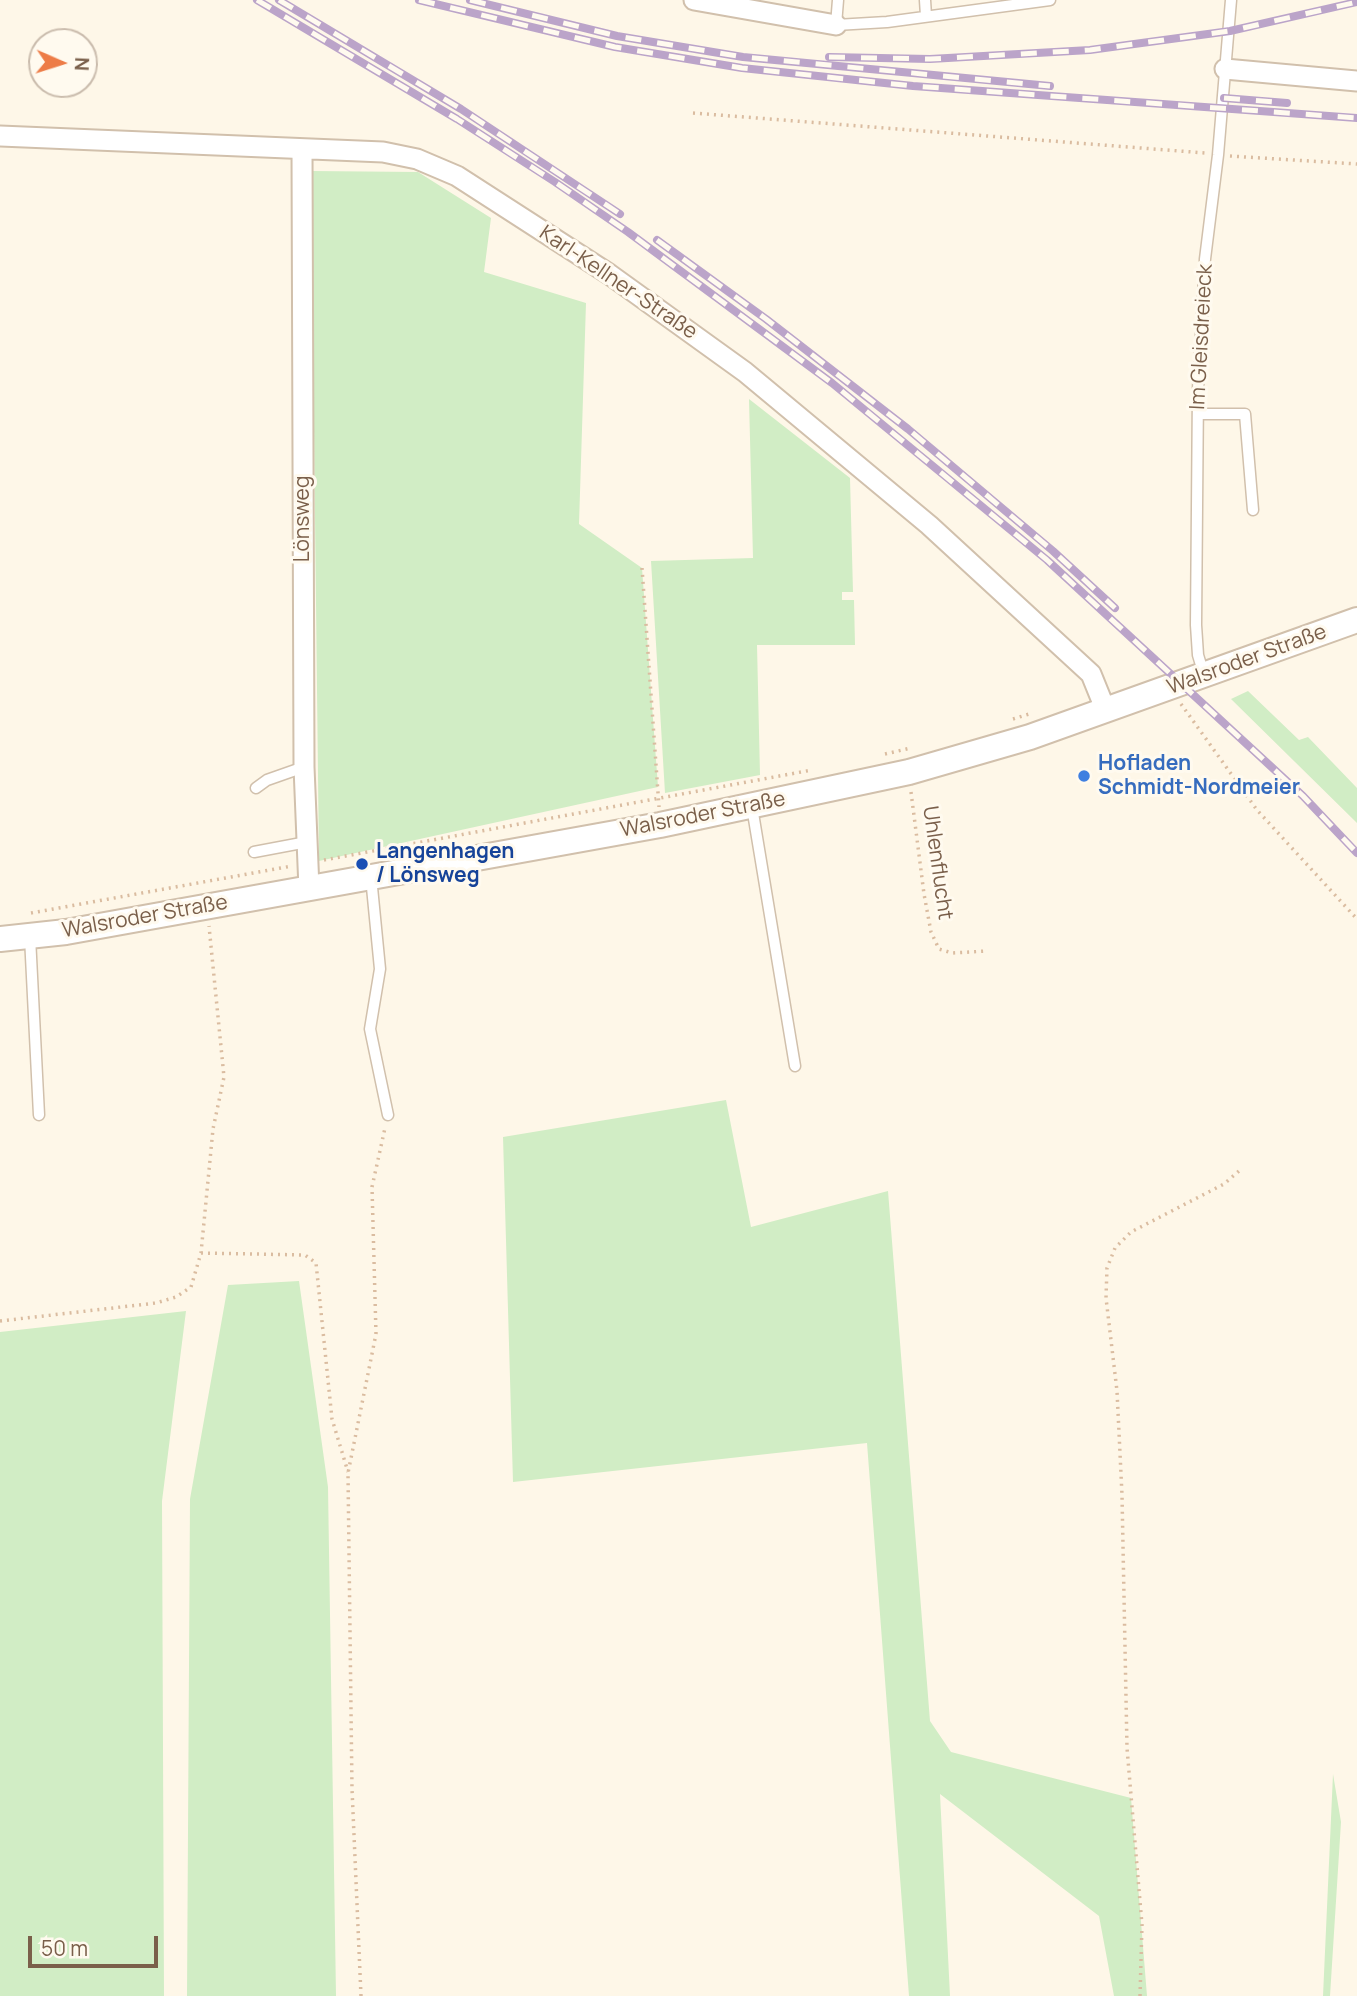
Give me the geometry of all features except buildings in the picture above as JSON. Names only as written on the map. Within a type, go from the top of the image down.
[{"type":"street","points":[[694,0],[836,25]]},
{"type":"street","points":[[1225,69],[1357,81]]},
{"type":"street","name":"Karl-Kellner-Straße","points":[[0,136],[383,152],[457,176],[609,274],[745,372],[929,525],[1091,674],[1106,711]]},
{"type":"street","name":"Lönsweg","points":[[302,149],[304,767],[309,889]]},
{"type":"street","name":"Walsroder Straße","points":[[0,939],[27,925],[206,906],[309,889],[660,825],[909,772],[1106,711],[1357,620]]},
{"type":"lane","points":[[838,0],[836,25],[1050,0]]},
{"type":"lane","points":[[925,0],[926,16]]},
{"type":"lane","name":"Im Gleisdreieck","points":[[1204,675],[1198,655],[1196,625],[1198,414],[1205,259],[1218,155],[1231,0]]},
{"type":"lane","points":[[1198,414],[1245,414],[1253,510]]},
{"type":"lane","points":[[256,788],[267,780],[304,767]]},
{"type":"lane","points":[[752,807],[795,1066]]},
{"type":"lane","points":[[254,852],[307,842]]},
{"type":"lane","points":[[371,876],[380,969],[370,1030],[388,1115]]},
{"type":"lane","points":[[27,925],[39,1115]]},
{"type":"path","points":[[693,113],[1357,164]]},
{"type":"path","points":[[642,568],[660,825]]},
{"type":"path","points":[[1172,687],[1178,701],[1257,810],[1357,919]]},
{"type":"path","points":[[1012,719],[1036,711]]},
{"type":"path","points":[[881,755],[918,747]]},
{"type":"path","points":[[27,925],[308,863],[819,768]]},
{"type":"path","name":"Uhlenflucht","points":[[909,772],[931,932],[939,949],[952,953],[987,951]]},
{"type":"path","points":[[0,1321],[142,1305],[176,1297],[191,1287],[201,1253],[213,1129],[224,1077],[206,906]]},
{"type":"path","points":[[361,1996],[352,1789],[348,1473],[376,1334],[372,1187],[388,1115]]},
{"type":"path","points":[[1140,1996],[1142,1925],[1127,1748],[1122,1495],[1117,1391],[1106,1298],[1107,1268],[1115,1248],[1131,1232],[1224,1184],[1239,1171]]},
{"type":"path","points":[[201,1253],[305,1255],[316,1263],[332,1419],[348,1473]]},
{"type":"green space","points":[[311,171],[418,172],[491,218],[484,272],[586,303],[579,524],[642,568],[658,787],[319,861]]},
{"type":"green space","points":[[749,399],[850,478],[853,592],[842,592],[842,600],[854,600],[855,645],[757,645],[760,775],[665,793],[651,561],[753,558]]},
{"type":"green space","points":[[1248,691],[1299,740],[1308,737],[1357,788],[1357,823],[1231,699]]},
{"type":"green space","points":[[726,1100],[751,1227],[888,1191],[930,1721],[951,1752],[1131,1798],[1147,1996],[1114,1996],[1099,1916],[940,1794],[950,1996],[909,1996],[867,1443],[513,1482],[503,1137]]},
{"type":"green space","points":[[299,1281],[328,1487],[336,1996],[187,1996],[190,1499],[228,1285]]},
{"type":"green space","points":[[186,1311],[162,1501],[164,1996],[0,1996],[0,1332]]},
{"type":"green space","points":[[1333,1774],[1341,1822],[1330,1996],[1323,1996]]},
{"type":"railway","points":[[257,0],[457,119],[555,182],[628,232],[832,383],[1047,560],[1303,796],[1357,853]]},
{"type":"railway","points":[[279,0],[461,109],[620,214]]},
{"type":"railway","points":[[419,0],[615,47],[742,68],[913,86],[1357,118]]},
{"type":"railway","points":[[470,0],[617,36],[743,57],[1050,86]]},
{"type":"railway","points":[[829,57],[930,59],[1090,50],[1230,31],[1357,2]]},
{"type":"railway","points":[[1224,98],[1287,103]]},
{"type":"railway","points":[[657,240],[766,319],[908,429],[1053,551],[1115,608]]},
{"type":"place","name":"Hofladen Schmidt-Nordmeier","points":[[1084,776]]},
{"type":"place","name":"Langenhagen / Lönsweg","points":[[362,864]]}]
